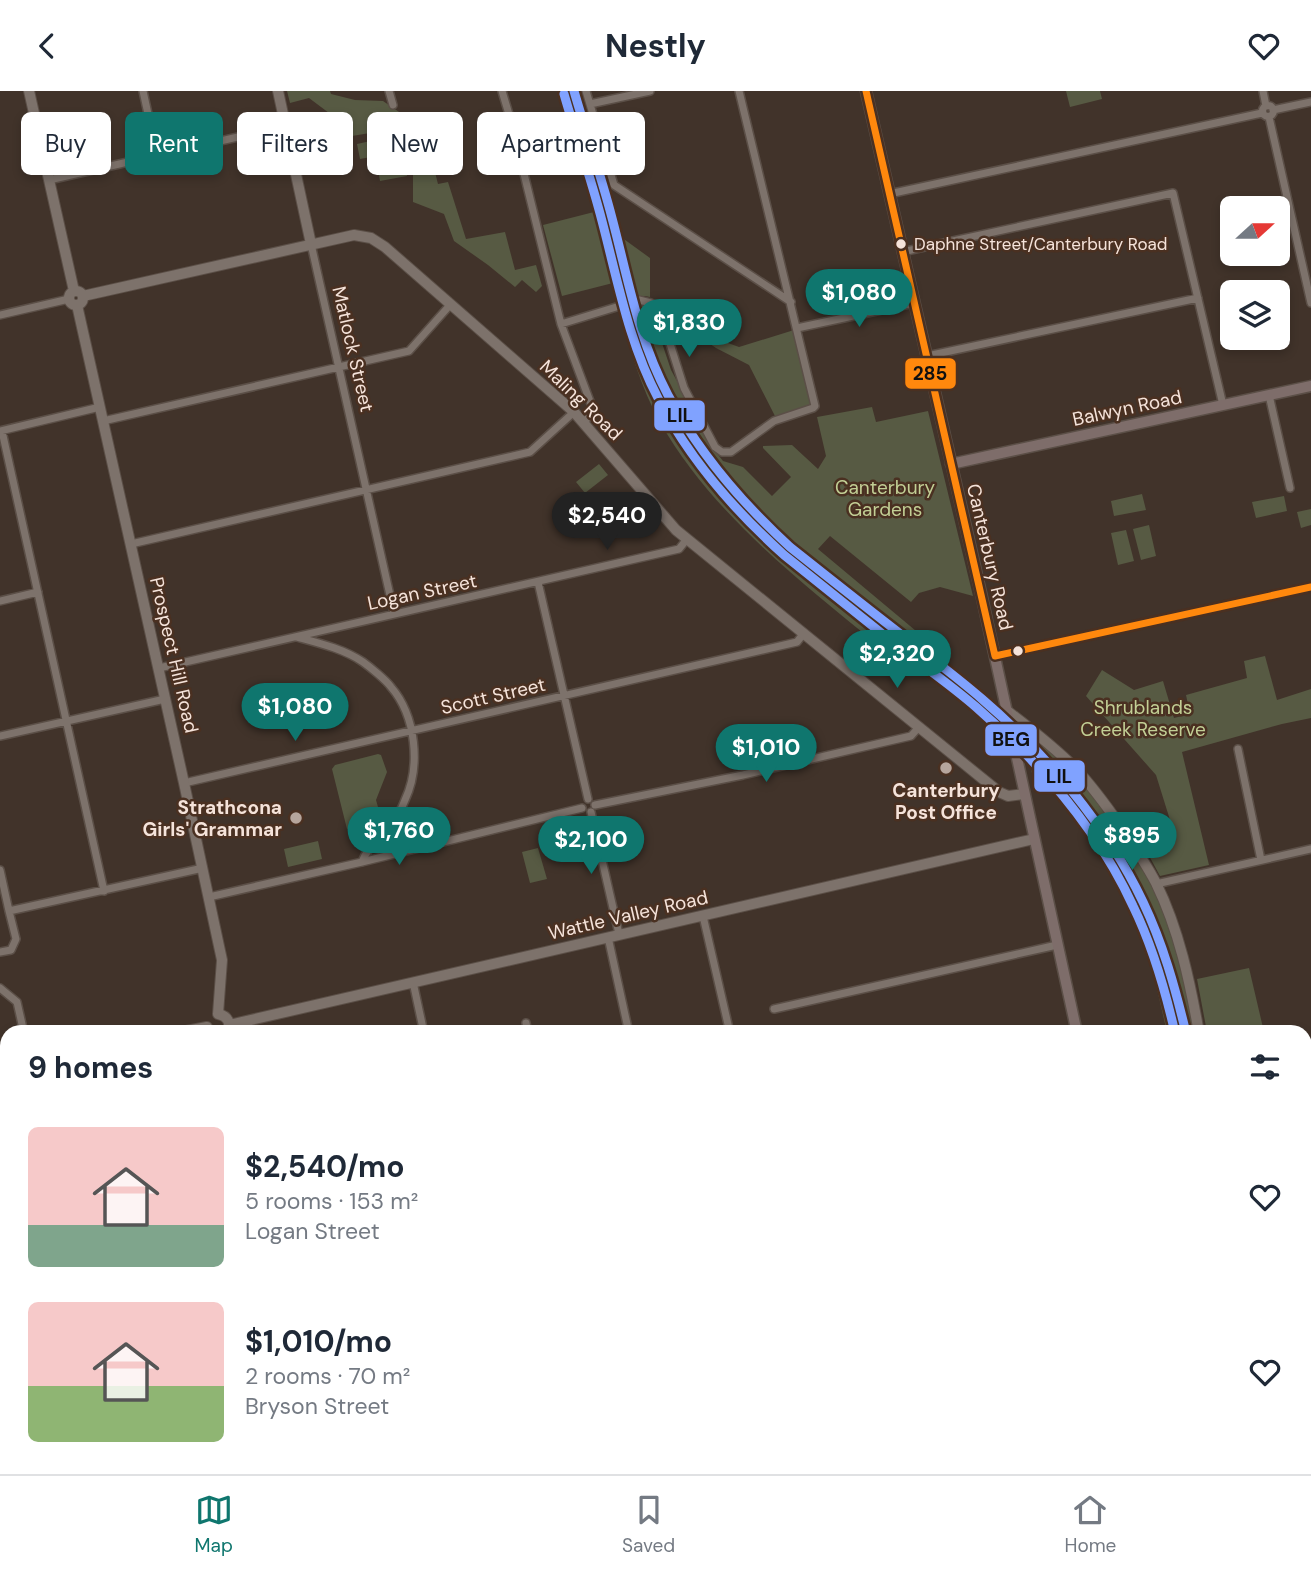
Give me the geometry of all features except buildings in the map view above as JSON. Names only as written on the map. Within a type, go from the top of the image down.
[{"type":"main road","name":"Canterbury Road","points":[[869,92],[889,194],[995,656],[1075,1025]]},
{"type":"main road","name":"Balwyn Road","points":[[951,464],[1311,386]]},
{"type":"street","name":"Prospect Hill Road","points":[[29,91],[222,960],[218,1014]]},
{"type":"street","points":[[143,91],[148,112]]},
{"type":"street","name":"Matlock Street","points":[[278,91],[283,112]]},
{"type":"street","points":[[389,91],[393,105]]},
{"type":"street","points":[[502,91],[561,324],[591,404],[592,415],[584,422]]},
{"type":"street","points":[[586,91],[614,185],[791,302]]},
{"type":"street","points":[[590,104],[650,91]]},
{"type":"street","points":[[561,324],[639,300],[651,303],[660,312],[684,389],[715,446],[722,452],[731,451],[774,421],[815,406],[739,91]]},
{"type":"street","points":[[1263,91],[1311,303]]},
{"type":"street","points":[[889,194],[1311,101]]},
{"type":"street","points":[[50,180],[125,162]]},
{"type":"street","name":"Matlock Street","points":[[297,175],[394,613]]},
{"type":"street","points":[[902,252],[1173,193],[1223,405]]},
{"type":"street","name":"Maling Road","points":[[76,298],[354,235],[371,238],[385,247],[574,412],[676,530],[999,792],[1009,796],[1024,794]]},
{"type":"street","points":[[0,315],[76,298]]},
{"type":"street","points":[[927,356],[1198,298]]},
{"type":"street","points":[[797,328],[914,303]]},
{"type":"street","points":[[103,421],[409,351],[450,305]]},
{"type":"street","points":[[1269,395],[1290,488]]},
{"type":"street","points":[[100,407],[1,431],[104,891]]},
{"type":"street","points":[[131,544],[530,452],[574,412]]},
{"type":"street","name":"Logan Street","points":[[159,668],[679,549],[687,539]]},
{"type":"street","points":[[538,582],[588,799],[593,801],[628,1025]]},
{"type":"street","points":[[995,656],[1311,587]]},
{"type":"street","points":[[0,601],[38,592]]},
{"type":"street","points":[[329,629],[326,638],[331,647]]},
{"type":"street","name":"Scott Street","points":[[184,783],[797,642],[804,633]]},
{"type":"street","points":[[296,637],[331,647],[362,662],[391,686],[411,730],[414,759],[412,779],[405,800],[392,824],[366,852],[362,862]]},
{"type":"street","points":[[0,736],[165,699]]},
{"type":"street","points":[[1006,710],[1042,737],[1078,771],[1110,810],[1136,850],[1156,884],[1183,956],[1198,1025]]},
{"type":"street","points":[[582,808],[585,812],[911,736],[919,727]]},
{"type":"street","points":[[1012,740],[1023,728],[1031,729]]},
{"type":"street","points":[[1238,749],[1261,860]]},
{"type":"street","points":[[582,808],[582,803],[588,799]]},
{"type":"street","points":[[209,897],[582,808]]},
{"type":"street","name":"Wattle Valley Road","points":[[244,1025],[413,982],[1034,839]]},
{"type":"street","points":[[1156,884],[1311,849]]},
{"type":"street","points":[[9,911],[203,868]]},
{"type":"street","points":[[0,870],[16,939],[11,950],[0,954]]},
{"type":"street","points":[[703,916],[728,1025]]},
{"type":"street","points":[[774,1009],[1057,945]]},
{"type":"street","points":[[413,982],[422,1025]]},
{"type":"street","points":[[0,988],[17,1002],[22,1025]]},
{"type":"street","points":[[208,1025],[209,1018],[218,1014],[225,1017],[227,1025]]},
{"type":"green space","points":[[287,91],[330,91],[331,94],[355,100],[383,101],[399,112],[367,112],[367,134],[353,136],[353,112],[328,112],[309,98],[290,103]]},
{"type":"green space","points":[[558,91],[562,91],[568,112],[564,112]]},
{"type":"green space","points":[[576,91],[579,91],[585,112],[582,112]]},
{"type":"green space","points":[[1066,91],[1100,91],[1102,99],[1070,107]]},
{"type":"green space","points":[[367,142],[367,158],[360,159],[357,144]]},
{"type":"green space","points":[[379,175],[407,175],[407,176],[380,181]]},
{"type":"green space","points":[[413,175],[436,175],[438,184],[448,182],[466,239],[505,232],[515,270],[536,265],[542,286],[536,292],[522,280],[515,287],[454,241],[444,214],[413,202]]},
{"type":"green space","points":[[583,175],[587,175],[619,300],[617,301]]},
{"type":"green space","points":[[600,175],[603,175],[621,237],[650,258],[650,297],[634,296]]},
{"type":"green space","points":[[594,212],[613,283],[562,296],[543,225]]},
{"type":"green space","name":"Canterbury Gardens","points":[[637,305],[650,307],[671,370],[715,451],[723,461],[743,467],[772,496],[791,477],[763,446],[792,445],[818,469],[826,456],[817,417],[872,407],[876,422],[928,411],[973,596],[940,587],[919,593],[911,602],[830,536],[818,549],[934,646],[929,653],[779,533],[735,488],[697,438],[657,364]]},
{"type":"green space","points":[[674,306],[728,343],[739,347],[794,330],[810,406],[776,418],[749,365],[716,348],[671,317],[666,318],[663,310]]},
{"type":"green space","points":[[623,311],[643,367],[668,420],[718,493],[788,562],[875,636],[872,640],[784,567],[728,513],[680,454],[653,409],[642,382],[620,312]]},
{"type":"green space","points":[[599,464],[608,475],[585,493],[576,482]]},
{"type":"green space","points":[[1142,494],[1146,510],[1114,516],[1111,501]]},
{"type":"green space","points":[[1284,496],[1287,511],[1256,518],[1252,502]]},
{"type":"green space","points":[[1311,509],[1311,525],[1301,528],[1297,512]]},
{"type":"green space","points":[[1149,525],[1156,556],[1141,560],[1133,529]]},
{"type":"green space","points":[[1126,530],[1134,561],[1118,565],[1111,533]]},
{"type":"green space","name":"Shrublands Creek Reserve","points":[[1265,656],[1277,700],[1311,689],[1311,718],[1182,752],[1209,865],[1160,876],[1140,839],[1170,820],[1156,775],[1086,696],[1102,670],[1134,690],[1163,681],[1174,718],[1190,714],[1186,695],[1247,678],[1244,661]]},
{"type":"green space","points":[[1025,732],[1028,732],[1063,762],[1098,800],[1146,871],[1165,915],[1182,966],[1194,1025],[1188,1025],[1177,979],[1159,927],[1136,877],[1098,817],[1059,770],[1026,737]]},
{"type":"green space","points":[[381,755],[387,772],[376,800],[382,821],[347,829],[332,769],[335,765]]},
{"type":"green space","points":[[1033,768],[1051,786],[1035,790]]},
{"type":"green space","points":[[318,841],[322,859],[288,867],[284,849]]},
{"type":"green space","points":[[538,848],[547,879],[530,883],[522,852]]},
{"type":"green space","points":[[1129,898],[1144,931],[1156,964],[1172,1025],[1165,1025],[1150,959],[1127,899]]},
{"type":"green space","points":[[1249,968],[1262,1025],[1206,1025],[1197,979]]},
{"type":"transit line","name":"LIL","points":[[574,91],[649,352],[668,395],[693,437],[738,494],[790,547],[982,699],[1029,743],[1073,792],[1111,845],[1143,902],[1168,966],[1184,1025]]},
{"type":"transit line","name":"285","points":[[866,91],[995,656]]},
{"type":"transit line","name":"BEG","points":[[564,94],[598,205],[639,356],[658,398],[684,442],[730,502],[784,555],[976,707],[1022,751],[1065,799],[1103,851],[1133,906],[1158,968],[1173,1025]]},
{"type":"transit line","name":"285","points":[[995,656],[1311,587]]},
{"type":"place","name":"Daphne Street/Canterbury Road","points":[[901,244]]},
{"type":"place","name":"Canterbury Post Office","points":[[946,768]]},
{"type":"place","name":"Strathcona Girls' Grammar","points":[[296,818]]}]
